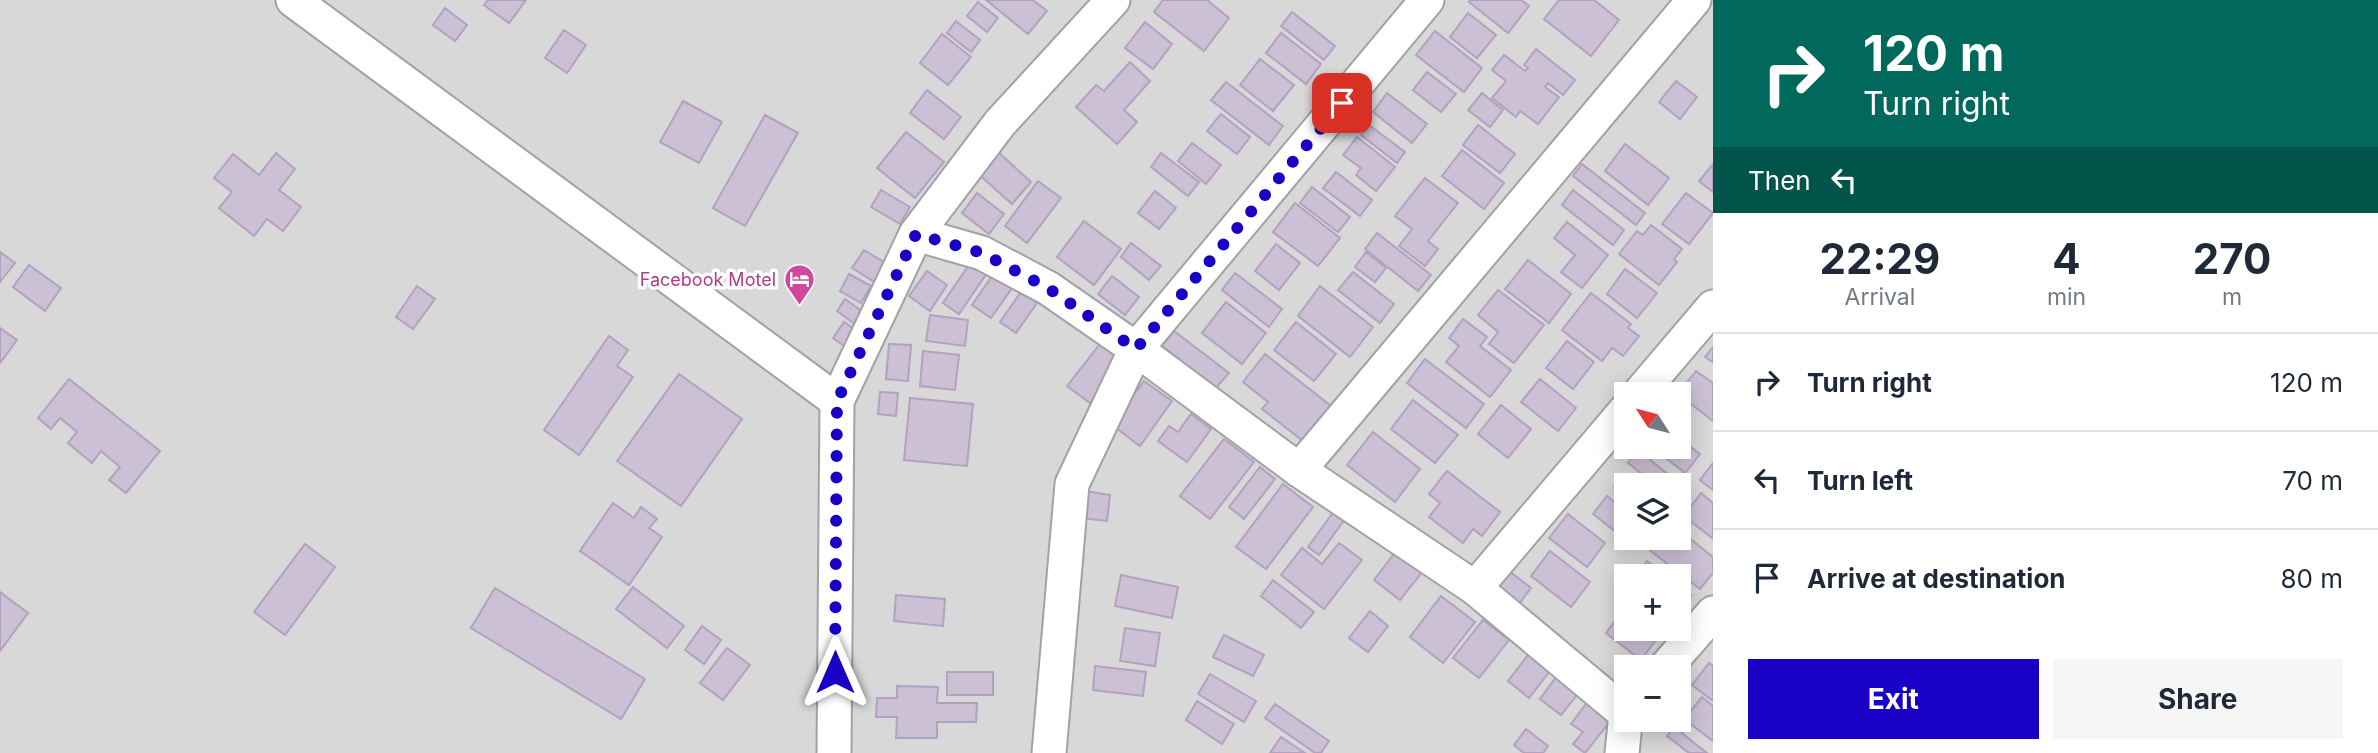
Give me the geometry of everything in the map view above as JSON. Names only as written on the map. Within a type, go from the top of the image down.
[{"type":"street","points":[[293,0],[837,401]]},
{"type":"street","points":[[834,753],[837,401],[916,234],[1000,123],[1113,0]]},
{"type":"street","points":[[1049,753],[1072,484],[1136,349],[1427,0]]},
{"type":"street","points":[[1299,470],[1694,0]]},
{"type":"street","points":[[916,234],[982,253],[1048,288],[1136,349],[1299,470],[1475,587],[1614,704]]},
{"type":"street","points":[[1649,382],[1713,307]]},
{"type":"street","points":[[1475,587],[1614,424]]},
{"type":"street","points":[[1677,655],[1713,612]]},
{"type":"street","points":[[1622,753],[1624,732]]},
{"type":"shaded area","points":[[0,0],[1713,0],[1713,753],[0,753]]},
{"type":"building","points":[[488,0],[526,0],[509,23],[484,5]]},
{"type":"building","points":[[986,0],[1033,0],[1047,11],[1028,34]]},
{"type":"building","points":[[1163,0],[1207,0],[1229,18],[1204,51],[1154,12]]},
{"type":"building","points":[[1521,0],[1529,6],[1508,33],[1469,2]]},
{"type":"building","points":[[1559,0],[1594,0],[1619,20],[1591,56],[1544,19]]},
{"type":"building","points":[[978,2],[998,18],[987,32],[967,16]]},
{"type":"building","points":[[445,8],[467,25],[455,41],[433,25]]},
{"type":"building","points":[[1292,12],[1335,46],[1324,60],[1281,26]]},
{"type":"building","points":[[1468,13],[1496,35],[1477,58],[1450,37]]},
{"type":"building","points":[[956,21],[980,40],[971,52],[947,33]]},
{"type":"building","points":[[1145,22],[1172,44],[1153,69],[1125,48]]},
{"type":"building","points":[[564,30],[586,45],[567,73],[545,58]]},
{"type":"building","points":[[1435,31],[1482,68],[1464,92],[1416,55]]},
{"type":"building","points":[[1281,33],[1321,64],[1306,84],[1266,53]]},
{"type":"building","points":[[942,34],[971,57],[948,85],[920,63]]},
{"type":"building","points":[[1536,49],[1575,80],[1563,95],[1548,83],[1545,87],[1559,97],[1538,124],[1520,111],[1516,117],[1492,98],[1506,81],[1492,70],[1504,55],[1525,71],[1528,68],[1524,65]]},
{"type":"building","points":[[1260,59],[1294,85],[1273,111],[1240,85]]},
{"type":"building","points":[[1130,62],[1150,81],[1124,110],[1137,122],[1117,144],[1076,107],[1096,85],[1104,91]]},
{"type":"building","points":[[1427,72],[1456,94],[1441,112],[1413,90]]},
{"type":"building","points":[[1676,81],[1697,97],[1680,119],[1659,102]]},
{"type":"building","points":[[1226,82],[1283,126],[1269,145],[1211,100]]},
{"type":"building","points":[[927,90],[961,117],[944,139],[910,113]]},
{"type":"building","points":[[1387,93],[1427,124],[1412,143],[1373,112]]},
{"type":"building","points":[[1482,93],[1503,110],[1490,127],[1468,110]]},
{"type":"building","points":[[683,101],[722,122],[699,163],[660,142]]},
{"type":"building","points":[[1221,114],[1250,137],[1237,154],[1207,131]]},
{"type":"building","points":[[765,115],[798,133],[745,226],[713,208]]},
{"type":"building","points":[[1369,125],[1405,152],[1397,163],[1361,135]]},
{"type":"building","points":[[1478,125],[1515,154],[1500,173],[1463,145]]},
{"type":"building","points":[[906,132],[944,162],[915,198],[877,168]]},
{"type":"building","points":[[1357,137],[1395,167],[1376,191],[1356,175],[1361,168],[1343,155]]},
{"type":"building","points":[[1192,143],[1221,165],[1206,184],[1178,161]]},
{"type":"building","points":[[1625,144],[1669,178],[1648,205],[1605,171]]},
{"type":"building","points":[[996,150],[1031,182],[1012,204],[976,172]]},
{"type":"building","points":[[1462,150],[1504,183],[1484,209],[1442,176]]},
{"type":"building","points":[[276,153],[295,169],[279,190],[301,207],[283,231],[267,219],[254,236],[219,208],[232,192],[214,178],[233,154],[259,175]]},
{"type":"building","points":[[1161,153],[1199,182],[1188,196],[1151,167]]},
{"type":"building","points":[[1582,164],[1645,213],[1636,225],[1573,176]]},
{"type":"building","points":[[1713,164],[1713,192],[1699,181]]},
{"type":"building","points":[[1336,172],[1372,200],[1360,216],[1323,188]]},
{"type":"building","points":[[1425,178],[1458,203],[1428,241],[1438,249],[1425,266],[1399,246],[1412,229],[1395,216]]},
{"type":"building","points":[[1038,181],[1061,198],[1027,243],[1005,226]]},
{"type":"building","points":[[1312,187],[1350,217],[1338,232],[1300,203]]},
{"type":"building","points":[[881,190],[910,207],[900,224],[871,207]]},
{"type":"building","points":[[1573,190],[1624,230],[1613,245],[1562,205]]},
{"type":"building","points":[[1155,191],[1176,208],[1159,229],[1138,213]]},
{"type":"building","points":[[977,193],[1004,214],[989,234],[962,213]]},
{"type":"building","points":[[1686,193],[1713,213],[1689,244],[1662,224]]},
{"type":"building","points":[[1295,203],[1340,238],[1318,266],[1273,232]]},
{"type":"building","points":[[1084,221],[1121,249],[1094,285],[1057,257]]},
{"type":"building","points":[[1567,222],[1608,255],[1582,288],[1561,272],[1575,255],[1554,238]]},
{"type":"building","points":[[1651,225],[1682,249],[1674,259],[1677,262],[1659,285],[1619,254],[1637,231],[1643,235]]},
{"type":"building","points":[[1377,233],[1431,275],[1418,291],[1365,249]]},
{"type":"building","points":[[1131,243],[1161,266],[1149,280],[1121,257]]},
{"type":"building","points":[[1276,244],[1300,263],[1279,290],[1255,271]]},
{"type":"building","points":[[864,250],[887,264],[876,283],[852,268]]},
{"type":"building","points":[[0,252],[15,263],[0,282]]},
{"type":"building","points":[[1366,252],[1386,268],[1375,282],[1355,267]]},
{"type":"building","points":[[973,259],[989,270],[959,314],[943,303]]},
{"type":"building","points":[[1528,260],[1571,294],[1549,323],[1505,289]]},
{"type":"building","points":[[29,265],[61,288],[45,311],[13,287]]},
{"type":"building","points":[[1625,269],[1657,293],[1637,318],[1607,294]]},
{"type":"building","points":[[927,271],[947,285],[930,311],[909,296]]},
{"type":"building","points":[[995,272],[1014,285],[991,318],[972,305]]},
{"type":"building","points":[[1353,272],[1394,304],[1380,323],[1338,290]]},
{"type":"building","points":[[1235,273],[1282,309],[1269,327],[1222,290]]},
{"type":"building","points":[[849,274],[871,286],[861,303],[840,291]]},
{"type":"building","points":[[1112,276],[1139,297],[1125,315],[1098,294]]},
{"type":"building","points":[[417,286],[435,299],[413,329],[396,317]]},
{"type":"building","points":[[1320,286],[1373,327],[1350,357],[1298,316]]},
{"type":"building","points":[[1498,290],[1544,325],[1514,363],[1489,344],[1498,332],[1478,315]]},
{"type":"building","points":[[1021,292],[1037,303],[1016,333],[1000,322]]},
{"type":"building","points":[[1591,293],[1631,324],[1628,328],[1639,336],[1623,356],[1612,348],[1602,361],[1562,330]]},
{"type":"building","points":[[845,299],[867,315],[859,327],[837,311]]},
{"type":"building","points":[[1226,302],[1266,333],[1242,364],[1202,333]]},
{"type":"building","points":[[930,315],[968,320],[965,346],[926,341]]},
{"type":"building","points":[[1463,319],[1487,337],[1480,346],[1511,370],[1490,397],[1446,362],[1459,346],[1449,338]]},
{"type":"building","points":[[844,322],[858,332],[847,348],[833,338]]},
{"type":"building","points":[[1296,322],[1336,354],[1314,381],[1274,350]]},
{"type":"building","points":[[0,328],[17,340],[0,363]]},
{"type":"building","points":[[1174,331],[1229,373],[1216,388],[1162,346]]},
{"type":"building","points":[[609,336],[628,350],[617,366],[633,377],[579,455],[544,430]]},
{"type":"building","points":[[1104,339],[1126,357],[1090,403],[1067,386]]},
{"type":"building","points":[[1567,341],[1594,362],[1573,389],[1546,368]]},
{"type":"building","points":[[889,344],[911,345],[908,381],[886,379]]},
{"type":"building","points":[[1713,347],[1713,362],[1705,357]]},
{"type":"building","points":[[923,351],[959,355],[955,390],[920,386]]},
{"type":"building","points":[[1265,354],[1331,406],[1303,441],[1262,409],[1268,402],[1243,382]]},
{"type":"building","points":[[1425,359],[1484,404],[1466,428],[1407,383]]},
{"type":"building","points":[[1696,371],[1713,383],[1713,421],[1691,404],[1691,382],[1687,382]]},
{"type":"building","points":[[679,374],[742,419],[681,506],[617,461]]},
{"type":"building","points":[[69,379],[160,451],[126,493],[109,480],[120,467],[101,451],[92,463],[68,443],[77,432],[60,418],[51,429],[38,418]]},
{"type":"building","points":[[1540,379],[1576,408],[1558,431],[1521,402]]},
{"type":"building","points":[[1144,381],[1172,401],[1140,446],[1112,425]]},
{"type":"building","points":[[880,392],[898,393],[896,416],[878,414]]},
{"type":"building","points":[[910,398],[973,404],[967,466],[904,460]]},
{"type":"building","points":[[1413,400],[1458,435],[1435,463],[1391,429]]},
{"type":"building","points":[[1501,405],[1531,429],[1508,458],[1478,434]]},
{"type":"building","points":[[1191,414],[1211,429],[1187,462],[1158,441],[1169,426],[1178,432]]},
{"type":"building","points":[[1373,432],[1420,469],[1395,502],[1347,465]]},
{"type":"building","points":[[1224,439],[1254,462],[1210,519],[1180,496]]},
{"type":"building","points":[[1691,447],[1700,454],[1685,473],[1667,459],[1691,459]]},
{"type":"building","points":[[1631,459],[1649,459],[1667,473],[1641,473],[1628,463]]},
{"type":"building","points":[[1713,463],[1713,490],[1700,480]]},
{"type":"building","points":[[1260,467],[1275,479],[1244,519],[1229,507]]},
{"type":"building","points":[[1447,471],[1500,512],[1482,536],[1473,529],[1463,543],[1429,517],[1440,503],[1429,494]]},
{"type":"building","points":[[1283,484],[1313,507],[1266,569],[1236,547]]},
{"type":"building","points":[[1085,491],[1110,495],[1107,521],[1081,518]]},
{"type":"building","points":[[1701,493],[1713,503],[1713,539],[1691,522],[1691,507]]},
{"type":"building","points":[[1607,496],[1614,502],[1614,530],[1593,514]]},
{"type":"building","points":[[613,503],[634,518],[641,507],[657,519],[649,528],[662,537],[629,585],[580,551]]},
{"type":"building","points":[[1334,511],[1345,519],[1319,555],[1308,547]]},
{"type":"building","points":[[1568,514],[1605,543],[1587,567],[1549,538]]},
{"type":"building","points":[[1691,539],[1713,557],[1713,573],[1700,589],[1691,582],[1691,564],[1668,564],[1650,550],[1691,550]]},
{"type":"building","points":[[1339,543],[1362,560],[1324,609],[1281,575],[1302,548],[1322,564]]},
{"type":"building","points":[[305,544],[335,567],[285,635],[254,612]]},
{"type":"building","points":[[1397,550],[1423,571],[1400,600],[1374,580]]},
{"type":"building","points":[[1550,551],[1590,582],[1571,607],[1531,576]]},
{"type":"building","points":[[1509,571],[1531,588],[1519,604],[1497,587]]},
{"type":"building","points":[[1121,575],[1178,587],[1172,618],[1115,606]]},
{"type":"building","points":[[1273,580],[1314,612],[1301,628],[1261,596]]},
{"type":"building","points":[[633,587],[684,626],[667,648],[616,609]]},
{"type":"building","points":[[495,588],[645,679],[621,719],[471,628]]},
{"type":"building","points":[[0,592],[28,613],[0,651]]},
{"type":"building","points":[[896,595],[945,599],[943,626],[894,621]]},
{"type":"building","points":[[1441,596],[1475,622],[1443,663],[1410,637]]},
{"type":"building","points":[[1370,611],[1388,626],[1368,652],[1349,638]]},
{"type":"building","points":[[1483,620],[1509,640],[1479,678],[1453,658]]},
{"type":"building","points":[[1614,622],[1614,639],[1606,633]]},
{"type":"building","points":[[702,626],[721,640],[704,664],[685,650]]},
{"type":"building","points":[[1125,628],[1160,633],[1155,666],[1120,661]]},
{"type":"building","points":[[1224,635],[1264,655],[1253,676],[1213,657]]},
{"type":"building","points":[[1616,641],[1655,641],[1645,655],[1635,655]]},
{"type":"building","points":[[727,648],[750,665],[723,700],[700,683]]},
{"type":"building","points":[[1531,651],[1553,667],[1529,698],[1508,681]]},
{"type":"building","points":[[1709,663],[1713,666],[1713,701],[1692,685]]},
{"type":"building","points":[[1095,666],[1146,672],[1143,696],[1093,690]]},
{"type":"building","points":[[947,672],[993,672],[993,695],[947,695]]},
{"type":"building","points":[[1559,673],[1581,690],[1561,715],[1540,699]]},
{"type":"building","points":[[1210,674],[1256,701],[1244,722],[1198,694]]},
{"type":"building","points":[[897,686],[938,687],[937,703],[977,703],[976,722],[937,722],[937,738],[896,738],[897,717],[876,717],[877,698],[897,698]]},
{"type":"building","points":[[1592,696],[1614,712],[1614,717],[1585,753],[1573,744],[1583,732],[1571,724]]},
{"type":"building","points":[[1702,697],[1713,706],[1713,741],[1691,724],[1691,710]]},
{"type":"building","points":[[1197,701],[1234,724],[1222,744],[1186,720]]},
{"type":"building","points":[[1275,704],[1329,741],[1321,753],[1315,753],[1265,718]]},
{"type":"building","points":[[1526,729],[1548,746],[1543,753],[1524,753],[1514,745]]},
{"type":"building","points":[[1670,732],[1680,732],[1707,753],[1689,753],[1667,736]]},
{"type":"building","points":[[1281,737],[1305,753],[1270,753]]},
{"type":"place","name":"Facebook Motel","points":[[799,306]]},
{"type":"route","points":[[835,672],[837,401],[916,234],[982,253],[1048,288],[1136,349],[1342,103]]}]
